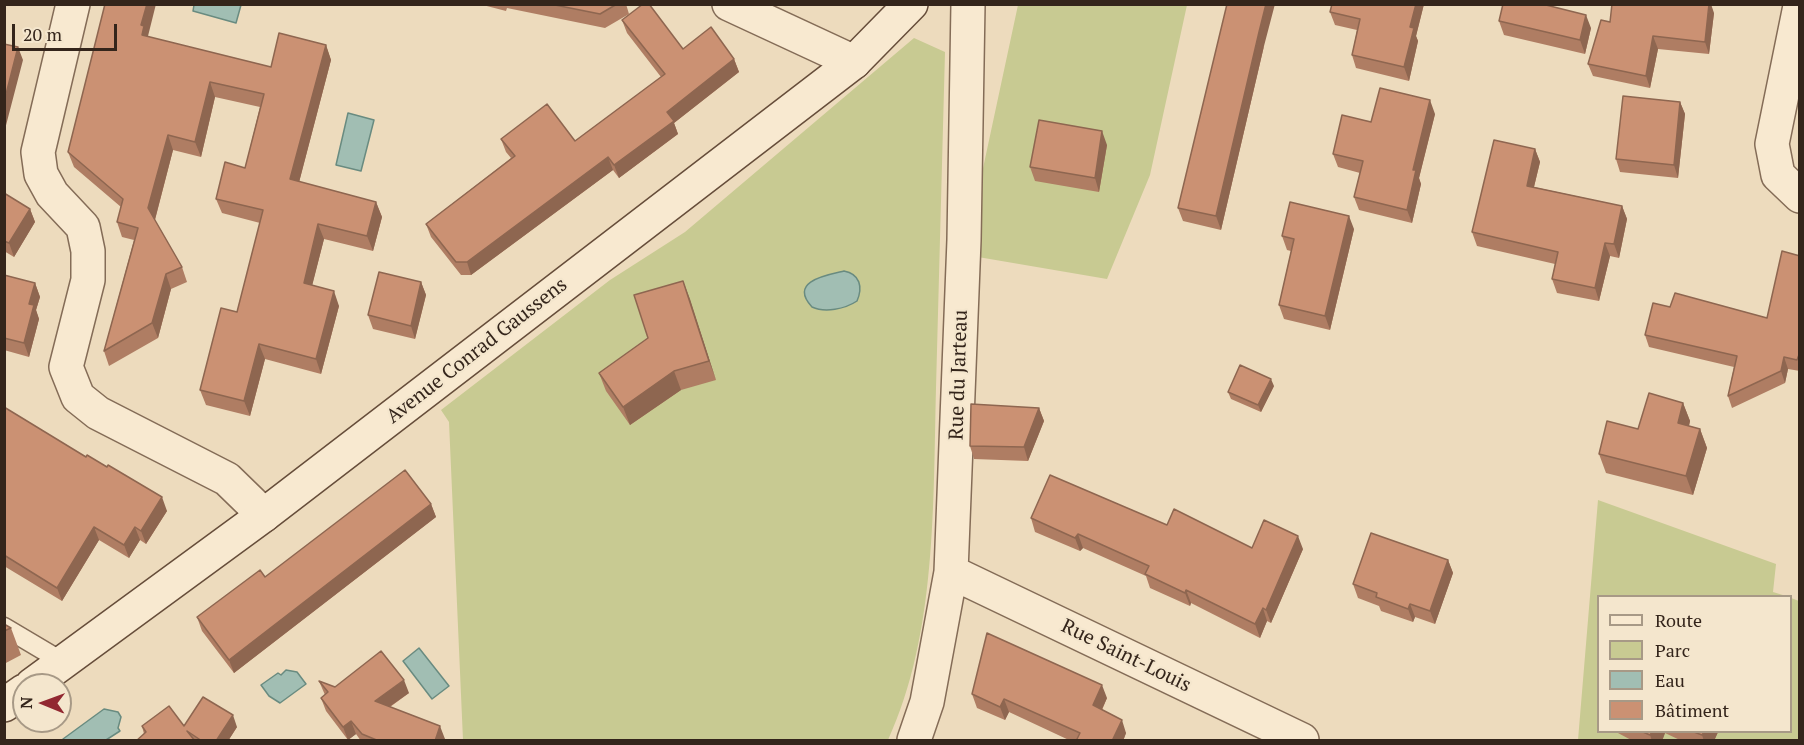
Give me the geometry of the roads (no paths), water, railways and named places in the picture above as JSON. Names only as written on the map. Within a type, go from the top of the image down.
[{"type":"street","points":[[73,4],[38,152],[41,174],[52,194],[83,227],[88,251],[88,279],[66,367],[78,398],[98,413],[227,479],[264,515]]},
{"type":"street","points":[[729,4],[854,62]]},
{"type":"street","name":"Avenue Conrad Gaussens","points":[[48,673],[264,515],[854,62],[911,4]]},
{"type":"street","name":"Rue du Jarteau","points":[[914,741],[927,702],[951,572],[964,240],[968,4]]},
{"type":"street","points":[[1800,6],[1772,144],[1778,175],[1800,196]]},
{"type":"street","name":"Rue Saint-Louis","points":[[951,572],[1302,741]]},
{"type":"lane","points":[[4,627],[63,662]]},
{"type":"water","points":[[194,4],[241,5],[236,23],[193,11]]},
{"type":"water","points":[[348,113],[374,120],[361,171],[336,165]]},
{"type":"water","points":[[844,271],[854,275],[859,282],[860,291],[857,301],[835,309],[823,310],[812,307],[804,291],[807,285],[820,277]]},
{"type":"water","points":[[419,648],[449,686],[432,699],[403,661]]},
{"type":"water","points":[[286,670],[297,672],[306,684],[280,703],[269,696],[261,685]]},
{"type":"water","points":[[104,709],[118,712],[121,717],[118,728],[120,731],[106,740],[63,739]]}]
